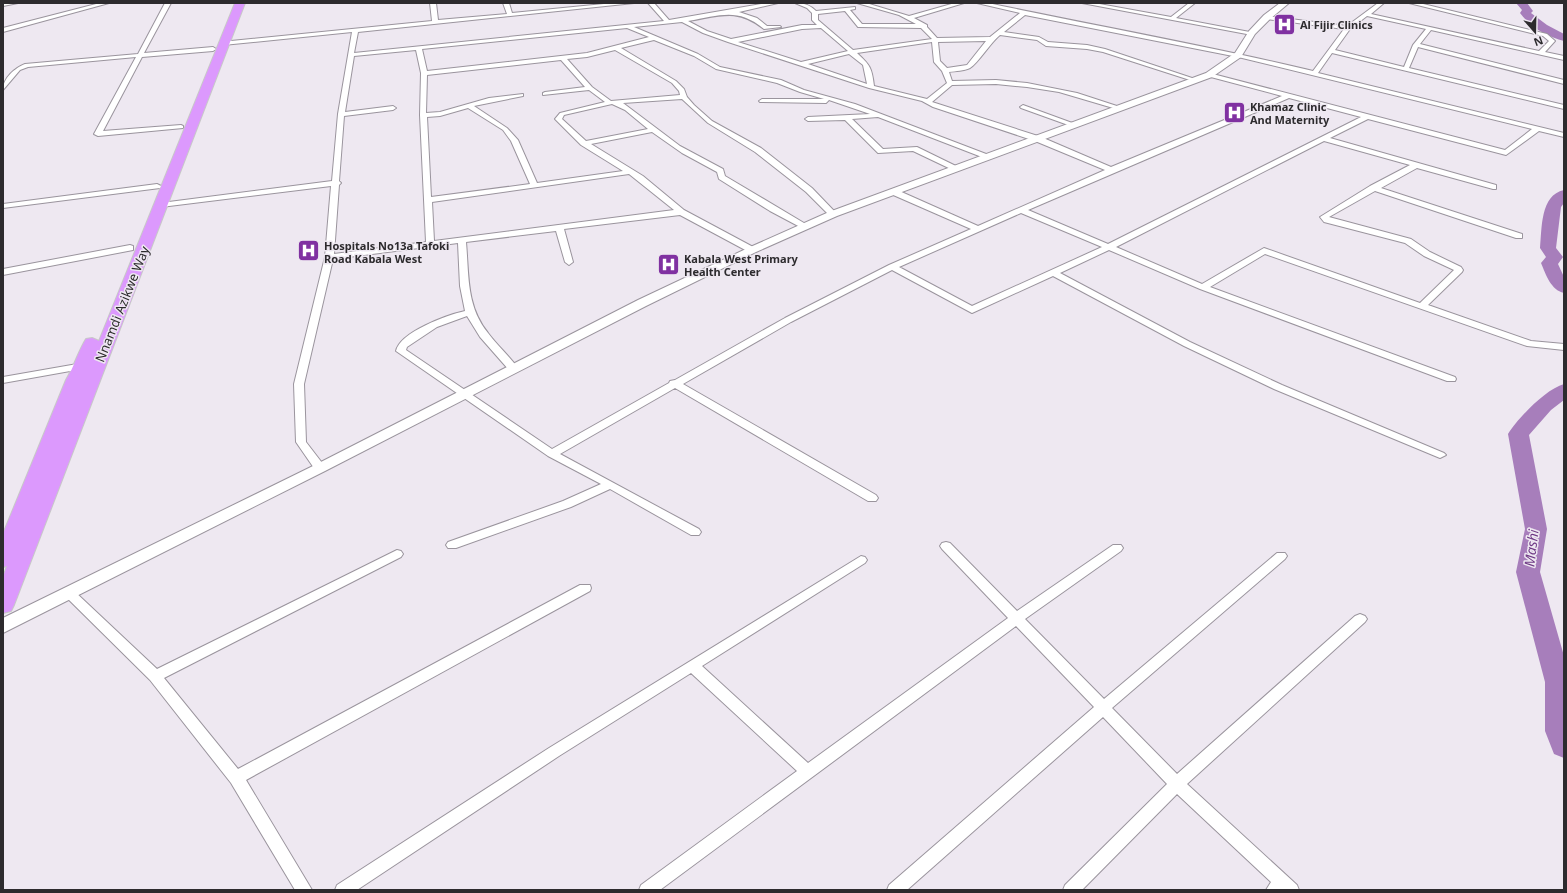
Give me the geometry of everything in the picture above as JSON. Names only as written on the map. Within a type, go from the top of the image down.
[{"type":"highway","name":"Nnamdi Azikwe Way","points":[[3,605],[161,205],[218,46],[231,3]]},
{"type":"highway","name":"Nnamdi Azikwe Way","points":[[3,560],[75,380],[83,366],[130,248],[181,127],[218,46],[240,3]]},
{"type":"street","points":[[3,4],[15,3]]},
{"type":"street","points":[[3,30],[106,3]]},
{"type":"street","points":[[168,3],[98,134],[181,127]]},
{"type":"street","points":[[433,3],[435,23]]},
{"type":"street","points":[[506,3],[510,15]]},
{"type":"street","points":[[3,88],[21,66],[139,55],[510,15],[576,6],[631,3]]},
{"type":"street","points":[[651,3],[668,22]]},
{"type":"street","points":[[350,55],[668,22],[733,12],[738,9],[775,3]]},
{"type":"street","points":[[798,3],[809,8],[815,13],[867,5]]},
{"type":"street","points":[[860,3],[911,17],[925,26],[935,39],[937,62],[945,70],[950,84]]},
{"type":"street","points":[[911,17],[961,3]]},
{"type":"street","points":[[980,3],[1165,42],[1238,55],[1564,136]]},
{"type":"street","points":[[1085,3],[1252,33]]},
{"type":"street","points":[[1100,6],[1107,3]]},
{"type":"street","points":[[1171,19],[1192,3]]},
{"type":"street","points":[[3,626],[320,468],[642,303],[752,250],[833,214],[1209,75],[1238,55],[1252,33],[1267,17],[1285,3]]},
{"type":"street","points":[[1314,74],[1348,28],[1381,3]]},
{"type":"street","points":[[1412,3],[1545,35],[1552,41],[1541,52]]},
{"type":"street","points":[[846,9],[860,26],[925,26]]},
{"type":"street","points":[[733,12],[755,19],[766,28],[822,26]]},
{"type":"street","points":[[815,13],[815,20],[866,64],[869,71],[871,87]]},
{"type":"street","points":[[945,70],[960,69],[969,66],[991,39],[1024,13]]},
{"type":"street","points":[[1365,14],[1564,58]]},
{"type":"street","points":[[1267,17],[1348,28]]},
{"type":"street","points":[[681,19],[705,32],[730,41],[871,87],[929,102],[936,106],[1038,139],[1111,170]]},
{"type":"street","points":[[628,26],[696,55],[718,68],[780,81],[878,115],[990,157]]},
{"type":"street","points":[[730,41],[802,27]]},
{"type":"street","points":[[1406,69],[1416,45],[1430,28]]},
{"type":"street","points":[[320,468],[301,442],[299,422],[299,384],[329,257],[337,183],[341,114],[355,31]]},
{"type":"street","points":[[1000,32],[1039,39],[1046,44],[1088,47],[1105,51],[1195,80]]},
{"type":"street","points":[[424,73],[563,58],[616,48],[654,38]]},
{"type":"street","points":[[802,64],[896,43],[935,39],[991,39]]},
{"type":"street","points":[[1416,45],[1564,82]]},
{"type":"street","points":[[419,48],[424,73],[423,115],[430,245]]},
{"type":"street","points":[[616,48],[674,82],[682,90],[684,97],[692,106],[710,122],[758,150],[809,190],[833,214]]},
{"type":"street","points":[[1330,51],[1564,107]]},
{"type":"street","points":[[563,58],[590,88],[612,102],[626,108],[679,149],[720,171],[722,177],[739,188],[805,226]]},
{"type":"street","points":[[1209,75],[1506,153],[1537,129]]},
{"type":"street","points":[[929,102],[950,84],[996,82],[1079,94],[1120,108]]},
{"type":"street","points":[[545,94],[590,88]]},
{"type":"street","points":[[423,115],[440,114],[489,100],[522,95]]},
{"type":"street","points":[[552,454],[674,383],[788,320],[892,267],[976,228],[1288,96]]},
{"type":"street","points":[[684,97],[612,102],[559,116],[558,120],[584,143],[630,172],[661,194],[681,212],[752,250]]},
{"type":"street","points":[[762,101],[822,102],[830,99]]},
{"type":"street","points":[[469,106],[505,129],[514,140],[535,186]]},
{"type":"street","points":[[1023,107],[1073,125]]},
{"type":"street","points":[[341,114],[393,108]]},
{"type":"street","points":[[808,119],[847,118],[878,115]]},
{"type":"street","points":[[892,267],[972,310],[1107,248],[1326,139],[1368,116]]},
{"type":"street","points":[[847,118],[881,151],[914,149],[958,169]]},
{"type":"street","points":[[584,143],[654,130]]},
{"type":"street","points":[[1326,139],[1493,187]]},
{"type":"street","points":[[1416,165],[1324,217],[1327,220],[1408,241],[1419,247],[1427,254],[1458,269],[1459,270],[1422,306]]},
{"type":"street","points":[[428,200],[630,172]]},
{"type":"street","points":[[161,205],[337,183]]},
{"type":"street","points":[[3,206],[157,186]]},
{"type":"street","points":[[1373,188],[1519,236]]},
{"type":"street","points":[[894,192],[976,228]]},
{"type":"street","points":[[1021,210],[1107,248],[1203,287],[1451,379]]},
{"type":"street","points":[[329,257],[681,212]]},
{"type":"street","points":[[559,228],[569,262]]},
{"type":"street","points":[[462,241],[467,302],[470,312],[486,337],[513,368]]},
{"type":"street","points":[[3,272],[130,248]]},
{"type":"street","points":[[1203,287],[1264,251],[1530,344],[1564,347]]},
{"type":"street","points":[[1054,273],[1187,344],[1278,388],[1440,455]]},
{"type":"street","points":[[470,312],[454,316],[430,327],[402,346],[401,352],[552,454],[610,484],[695,532]]},
{"type":"street","points":[[3,380],[83,366]]},
{"type":"street","points":[[674,383],[872,498]]},
{"type":"street","points":[[452,545],[567,504],[610,484]]},
{"type":"street","points":[[946,546],[1104,707],[1177,784],[1282,887]]},
{"type":"street","points":[[647,890],[1017,618],[1117,548]]},
{"type":"street","points":[[154,676],[397,554]]},
{"type":"street","points":[[895,890],[1104,707],[1281,556]]},
{"type":"street","points":[[343,890],[554,752],[861,560]]},
{"type":"street","points":[[236,778],[585,588]]},
{"type":"street","points":[[68,593],[154,676],[236,778],[304,890]]},
{"type":"street","points":[[1071,890],[1177,784],[1360,619]]},
{"type":"street","points":[[693,666],[807,771]]},
{"type":"waterway","name":"Mashi","points":[[1521,3],[1528,11],[1525,13],[1533,21],[1553,34],[1564,38]]},
{"type":"waterway","name":"Mashi","points":[[1564,194],[1553,206],[1548,248],[1555,257],[1549,263],[1557,280],[1564,288]]},
{"type":"waterway","name":"Mashi","points":[[1564,390],[1544,406],[1518,434],[1536,529],[1528,572],[1558,682],[1559,731],[1564,746]]},
{"type":"place","name":"Al Fijir Clinics","points":[[1284,24]]},
{"type":"place","name":"Khamaz Clinic And Maternity","points":[[1234,112]]},
{"type":"place","name":"Hospitals No13a Tafoki Road Kabala West","points":[[308,251]]},
{"type":"place","name":"Kabala West Primary Health Center","points":[[669,264]]}]
